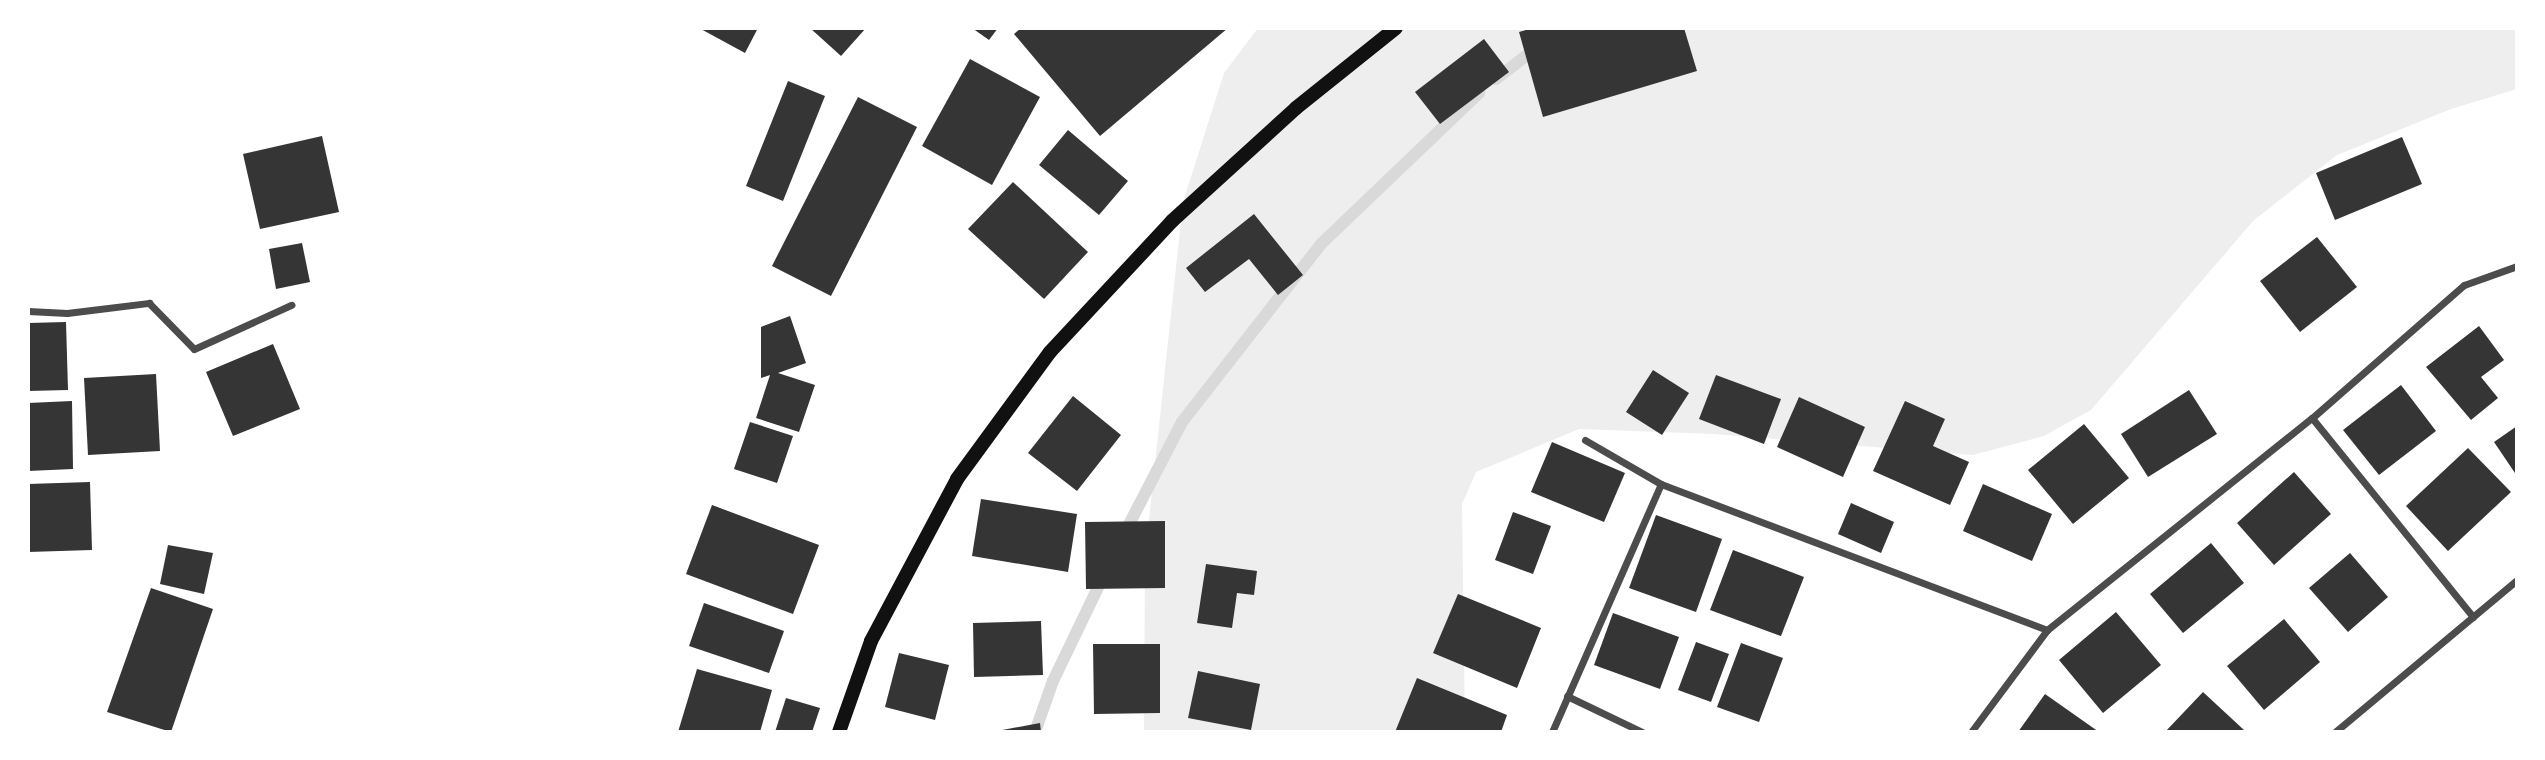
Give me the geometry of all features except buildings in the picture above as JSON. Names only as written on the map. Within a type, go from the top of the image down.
[{"type":"main road","points":[[839,732],[871,641],[957,479],[1050,352],[1172,221],[1296,108],[1396,28]]},
{"type":"street","points":[[1971,732],[2047,630],[2312,418],[2464,285],[2517,266]]},
{"type":"street","points":[[28,311],[67,313],[149,303],[194,349],[290,305]]},
{"type":"street","points":[[2312,418],[2473,617]]},
{"type":"street","points":[[1585,440],[1661,484],[2047,630]]},
{"type":"street","points":[[1552,732],[1661,484]]},
{"type":"street","points":[[2335,732],[2517,580]]},
{"type":"street","points":[[1567,696],[1642,732]]},
{"type":"shaded area","points":[[1258,28],[2517,28],[2517,89],[2451,109],[2337,155],[2253,221],[2091,410],[2044,436],[1973,455],[1714,434],[1579,429],[1476,472],[1462,504],[1465,732],[1144,732],[1145,557],[1183,202],[1224,73]]},
{"type":"waterway","points":[[1496,79],[1562,28]]},
{"type":"waterway","points":[[1123,536],[1182,422],[1321,244],[1479,93]]},
{"type":"waterway","points":[[1035,732],[1053,681],[1104,575]]}]
